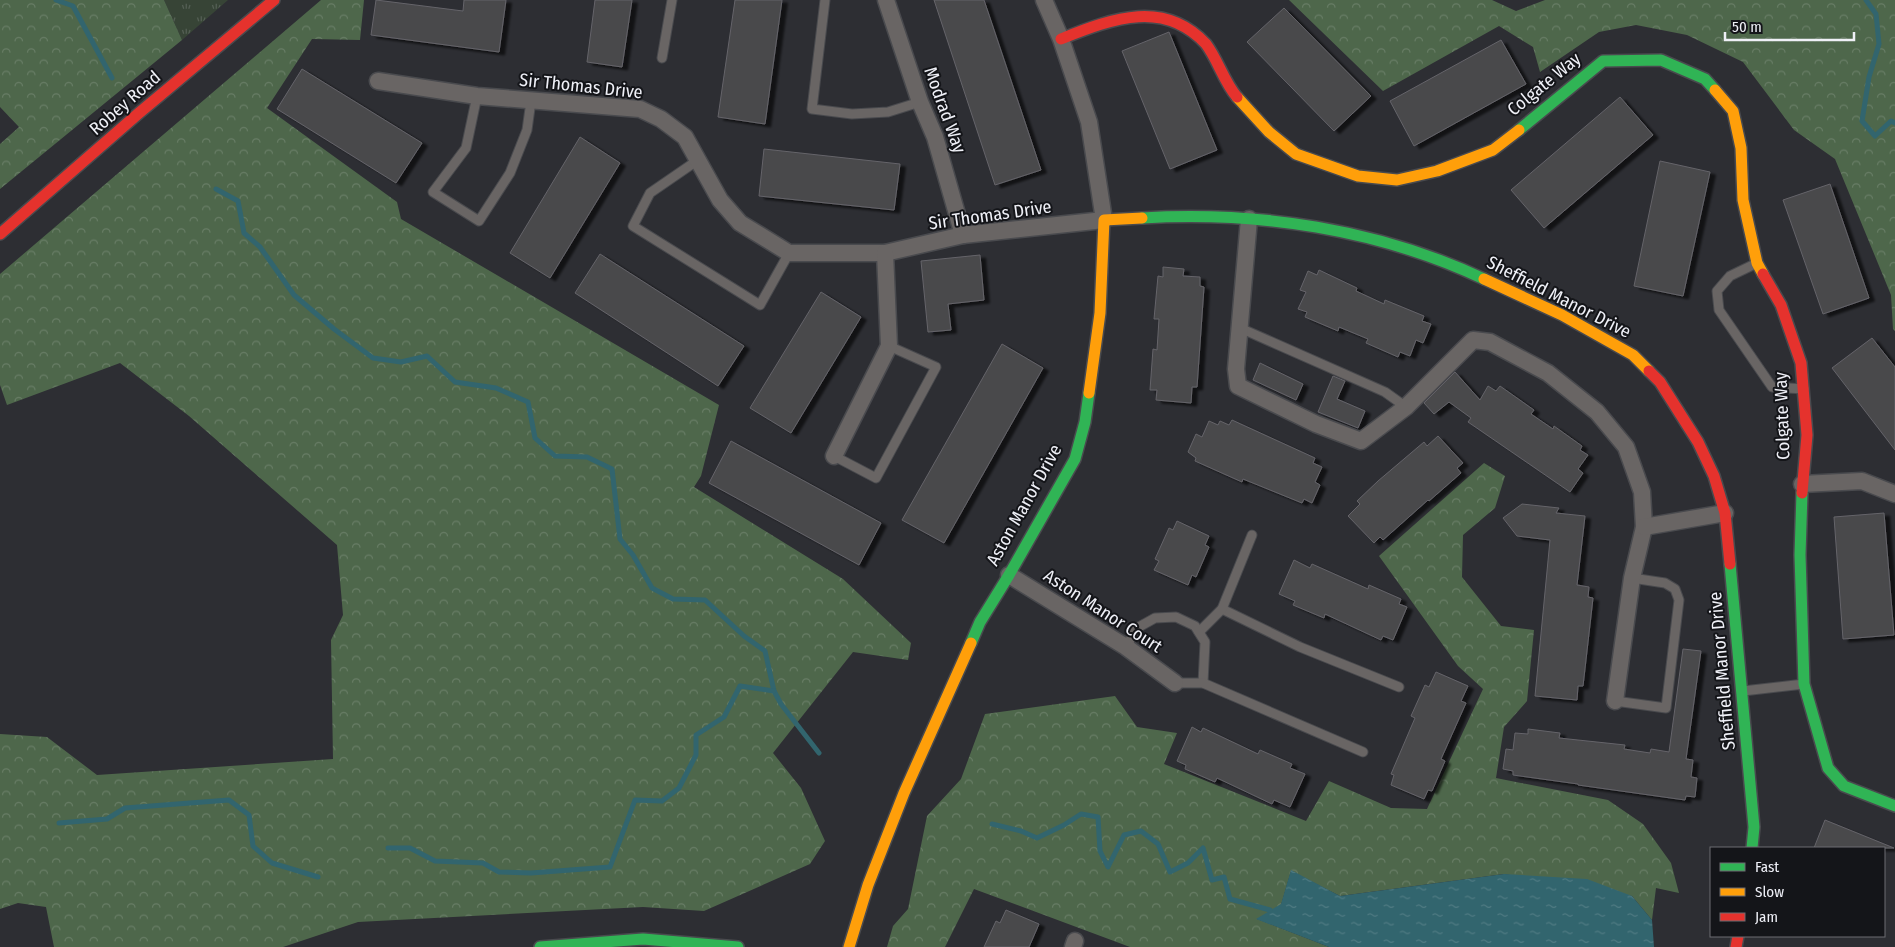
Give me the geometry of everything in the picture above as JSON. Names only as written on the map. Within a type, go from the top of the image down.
[{"type":"street","name":"Robey Road","points":[[0,234],[139,112],[274,0]]},
{"type":"street","name":"Modrad Way","points":[[886,0],[920,102],[935,137],[963,235]]},
{"type":"street","name":"Aston Manor Drive","points":[[849,947],[868,885],[904,793],[980,622],[1075,459],[1085,422],[1100,313],[1104,220],[1089,122],[1061,38],[1044,0]]},
{"type":"street","name":"Colgate Way","points":[[1061,38],[1133,10],[1157,8],[1182,17],[1206,43],[1234,93],[1269,132],[1296,154],[1358,176],[1397,180],[1437,171],[1493,150],[1603,61],[1660,60],[1705,79],[1733,111],[1741,148],[1743,200],[1757,263],[1781,305],[1801,363],[1807,435],[1802,484],[1800,555],[1804,684],[1828,768],[1844,786],[1895,806]]},
{"type":"street","name":"Sir Thomas Drive","points":[[378,81],[477,96],[640,109],[661,119],[685,136],[720,200],[740,223],[789,253],[885,253],[963,235],[1104,220]]},
{"type":"street","name":"Sheffield Manor Drive","points":[[1104,220],[1174,216],[1249,219],[1328,229],[1400,246],[1457,266],[1562,315],[1633,355],[1660,382],[1698,442],[1714,476],[1725,513],[1754,827],[1752,847]]},
{"type":"street","points":[[1249,219],[1236,368],[1238,386],[1316,424],[1361,441],[1406,407],[1473,340],[1490,342],[1548,373],[1596,412],[1626,447],[1642,492],[1644,527],[1632,578],[1615,701]]},
{"type":"street","points":[[834,456],[889,346],[885,253]]},
{"type":"street","name":"Colgate Way","points":[[1802,484],[1862,481],[1895,494]]},
{"type":"street","points":[[1644,527],[1725,513]]},
{"type":"street","name":"Aston Manor Court","points":[[1009,575],[1126,646],[1175,683]]},
{"type":"street","points":[[540,947],[643,939],[738,947]]},
{"type":"lane","points":[[662,58],[672,0]]},
{"type":"lane","points":[[825,0],[812,109],[852,114],[888,112],[920,102]]},
{"type":"lane","points":[[477,96],[466,148],[433,192],[479,221],[510,173],[527,130],[531,101]]},
{"type":"lane","points":[[698,160],[650,193],[633,226],[760,306],[789,253]]},
{"type":"lane","points":[[1757,263],[1730,276],[1717,291],[1719,310],[1772,387],[1804,389]]},
{"type":"lane","points":[[1240,328],[1385,392],[1406,407]]},
{"type":"lane","points":[[834,456],[876,478],[936,368],[889,346]]},
{"type":"lane","points":[[1199,632],[1222,609],[1252,535]]},
{"type":"lane","points":[[1615,701],[1666,708],[1679,600],[1675,589],[1664,583],[1632,578]]},
{"type":"lane","points":[[1222,609],[1300,647],[1399,687]]},
{"type":"lane","points":[[1126,646],[1137,628],[1155,618],[1176,617],[1195,626],[1205,642],[1203,683]]},
{"type":"lane","points":[[1175,683],[1203,683],[1362,752]]},
{"type":"lane","points":[[1741,691],[1804,684]]},
{"type":"green space","points":[[0,0],[164,0],[182,40],[0,189],[0,144],[19,127],[0,107]]},
{"type":"green space","points":[[164,0],[228,0],[182,40]]},
{"type":"green space","points":[[321,0],[364,0],[360,40],[312,39],[267,108],[397,202],[401,219],[719,405],[701,476],[694,487],[843,579],[911,643],[908,660],[853,652],[773,753],[801,788],[825,841],[810,864],[704,911],[643,907],[358,922],[283,947],[54,947],[46,907],[18,903],[0,909],[0,734],[47,737],[97,775],[333,759],[331,640],[343,615],[337,545],[189,416],[120,363],[7,405],[0,385],[0,274]]},
{"type":"green space","points":[[1289,0],[1492,0],[1516,11],[1545,0],[1895,0],[1895,331],[1893,329],[1891,295],[1835,159],[1794,130],[1743,62],[1687,35],[1636,25],[1599,32],[1540,72],[1533,47],[1499,26],[1383,91]]},
{"type":"green space","points":[[1484,463],[1505,476],[1495,508],[1463,535],[1462,577],[1501,626],[1534,630],[1527,701],[1504,727],[1496,778],[1608,800],[1643,824],[1671,863],[1679,893],[1656,888],[1652,920],[1632,896],[1504,874],[1340,896],[1291,871],[1281,905],[1257,919],[1329,947],[1130,947],[974,889],[945,947],[887,947],[893,926],[908,909],[927,816],[961,779],[985,714],[1115,696],[1137,727],[1177,733],[1164,764],[1306,821],[1329,781],[1391,808],[1427,809],[1483,689],[1458,666],[1379,556]]},
{"type":"water","points":[[1291,870],[1340,896],[1504,874],[1587,879],[1632,896],[1652,920],[1654,947],[1329,947],[1256,919],[1281,904]]},
{"type":"building","points":[[376,0],[463,11],[464,0],[506,0],[499,52],[371,35]]},
{"type":"building","points":[[595,0],[632,0],[622,67],[587,62]]},
{"type":"building","points":[[735,0],[782,0],[765,124],[718,117]]},
{"type":"building","points":[[934,0],[984,0],[1041,170],[995,185]]},
{"type":"building","points":[[1284,8],[1371,96],[1334,131],[1247,42]]},
{"type":"building","points":[[1169,32],[1217,150],[1170,169],[1122,51]]},
{"type":"building","points":[[1501,40],[1526,84],[1414,146],[1390,101]]},
{"type":"building","points":[[302,69],[422,143],[396,183],[277,109]]},
{"type":"building","points":[[1620,97],[1653,135],[1544,228],[1511,190]]},
{"type":"building","points":[[580,137],[620,163],[550,278],[510,253]]},
{"type":"building","points":[[764,149],[900,164],[894,210],[759,196]]},
{"type":"building","points":[[1660,161],[1710,172],[1683,296],[1634,286]]},
{"type":"building","points":[[1830,184],[1869,298],[1823,314],[1783,200]]},
{"type":"building","points":[[600,254],[744,346],[718,386],[575,293]]},
{"type":"building","points":[[980,255],[984,300],[948,304],[951,330],[928,332],[921,261]]},
{"type":"building","points":[[1163,267],[1184,269],[1183,276],[1200,277],[1200,286],[1204,287],[1197,387],[1192,387],[1191,403],[1156,400],[1157,390],[1150,390],[1153,349],[1157,350],[1159,319],[1154,319],[1158,276],[1163,277]]},
{"type":"building","points":[[1319,270],[1357,288],[1356,291],[1384,304],[1385,300],[1424,316],[1422,321],[1431,324],[1423,343],[1416,340],[1410,356],[1400,352],[1398,357],[1366,343],[1368,339],[1339,327],[1338,331],[1305,317],[1307,312],[1298,309],[1306,292],[1300,290],[1308,271],[1317,275]]},
{"type":"building","points":[[821,292],[861,317],[791,433],[750,408]]},
{"type":"building","points":[[1872,338],[1895,367],[1895,450],[1832,368]]},
{"type":"building","points":[[1002,344],[1043,368],[944,543],[902,520]]},
{"type":"building","points":[[1260,363],[1303,384],[1296,400],[1253,380]]},
{"type":"building","points":[[1455,372],[1480,400],[1488,386],[1496,391],[1500,386],[1534,410],[1531,414],[1553,429],[1554,426],[1582,446],[1580,450],[1588,455],[1578,469],[1583,473],[1570,492],[1468,422],[1471,418],[1449,402],[1434,414],[1424,403]]},
{"type":"building","points":[[1333,376],[1345,381],[1337,399],[1365,411],[1358,428],[1318,412]]},
{"type":"building","points":[[1232,420],[1315,458],[1313,463],[1322,467],[1315,482],[1320,485],[1312,503],[1304,499],[1302,503],[1243,479],[1242,482],[1195,461],[1196,458],[1188,452],[1196,434],[1202,437],[1209,421],[1218,425],[1220,421],[1229,425]]},
{"type":"building","points":[[1438,436],[1463,463],[1457,468],[1461,473],[1383,540],[1380,537],[1374,543],[1348,516],[1360,504],[1357,501],[1378,481],[1424,442],[1427,446]]},
{"type":"building","points":[[731,441],[881,523],[859,565],[709,483]]},
{"type":"building","points":[[1522,504],[1559,508],[1556,513],[1585,516],[1577,585],[1589,587],[1588,597],[1593,598],[1583,686],[1578,686],[1577,700],[1535,696],[1550,540],[1517,536],[1503,518]]},
{"type":"building","points":[[1884,513],[1894,635],[1843,639],[1834,517]]},
{"type":"building","points":[[1177,521],[1209,536],[1205,545],[1209,547],[1196,577],[1192,575],[1188,585],[1154,570],[1159,561],[1155,559],[1169,528],[1173,530]]},
{"type":"building","points":[[1294,560],[1310,568],[1312,564],[1368,589],[1369,585],[1401,599],[1399,604],[1407,607],[1393,640],[1383,636],[1381,640],[1325,614],[1324,618],[1293,605],[1295,601],[1279,594]]},
{"type":"building","points":[[1683,649],[1701,651],[1686,759],[1693,760],[1691,777],[1697,778],[1695,797],[1686,796],[1685,800],[1578,785],[1513,775],[1513,771],[1503,769],[1506,749],[1513,750],[1515,733],[1528,734],[1528,729],[1560,733],[1559,738],[1625,745],[1624,749],[1650,753],[1651,749],[1669,752]]},
{"type":"building","points":[[1436,672],[1468,686],[1461,701],[1466,703],[1441,759],[1445,761],[1432,791],[1428,790],[1424,799],[1391,785],[1394,775],[1391,774],[1415,718],[1411,716],[1425,685],[1429,687]]},
{"type":"building","points":[[1192,727],[1201,732],[1203,728],[1258,754],[1260,750],[1292,764],[1290,768],[1305,774],[1290,807],[1274,800],[1272,804],[1217,778],[1215,782],[1185,769],[1186,765],[1177,761]]},
{"type":"building","points":[[1825,820],[1894,848],[1885,847],[1814,847]]},
{"type":"building","points":[[1006,910],[1039,924],[1029,947],[984,947],[996,921],[1000,923]]},
{"type":"waterway","points":[[56,0],[73,6],[112,78]]},
{"type":"waterway","points":[[1866,0],[1876,14],[1879,44],[1869,77],[1862,121],[1875,136],[1891,121],[1895,123]]},
{"type":"waterway","points":[[216,189],[238,201],[244,233],[260,247],[294,295],[334,329],[373,358],[401,362],[427,356],[455,382],[496,388],[528,402],[535,438],[555,456],[587,457],[612,469],[620,539],[633,555],[652,588],[673,599],[705,600],[744,636],[765,651],[774,691],[781,704],[819,753]]},
{"type":"waterway","points":[[388,848],[410,848],[435,861],[483,863],[499,872],[531,873],[610,867],[635,800],[662,801],[679,788],[696,755],[696,735],[724,717],[740,686],[774,691]]},
{"type":"waterway","points":[[59,823],[107,819],[125,808],[229,800],[249,815],[253,846],[272,863],[318,877]]},
{"type":"waterway","points":[[992,824],[1021,831],[1037,838],[1064,825],[1081,814],[1098,817],[1100,851],[1108,867],[1124,835],[1141,831],[1158,844],[1170,872],[1188,863],[1203,848],[1212,880],[1224,877],[1230,899],[1270,910]]},
{"type":"traffic: fast","points":[[1519,130],[1603,61],[1661,60],[1705,79],[1715,90]]},
{"type":"traffic: fast","points":[[1142,218],[1229,218],[1317,227],[1402,247],[1484,279]]},
{"type":"traffic: fast","points":[[971,643],[980,622],[1075,459],[1085,422],[1089,393]]},
{"type":"traffic: fast","points":[[1802,493],[1800,555],[1804,684],[1828,768],[1844,786],[1895,806]]},
{"type":"traffic: fast","points":[[1730,564],[1754,827],[1752,847]]},
{"type":"traffic: fast","points":[[540,947],[643,939],[738,947]]},
{"type":"traffic: slow","points":[[1715,90],[1733,111],[1741,148],[1743,200],[1757,263],[1763,274]]},
{"type":"traffic: slow","points":[[1237,97],[1269,132],[1296,154],[1358,176],[1397,180],[1437,171],[1493,150],[1519,130]]},
{"type":"traffic: slow","points":[[1089,393],[1100,313],[1104,220],[1142,218]]},
{"type":"traffic: slow","points":[[1484,279],[1562,315],[1633,355],[1649,371]]},
{"type":"traffic: slow","points":[[849,947],[868,885],[904,793],[971,643]]},
{"type":"traffic: jam","points":[[0,234],[139,113],[274,0]]},
{"type":"traffic: jam","points":[[1061,39],[1120,19],[1156,17],[1174,22],[1190,30],[1206,44],[1228,85],[1237,97]]},
{"type":"traffic: jam","points":[[1763,274],[1781,305],[1801,363],[1807,435],[1802,493]]},
{"type":"traffic: jam","points":[[1649,371],[1660,382],[1698,442],[1714,476],[1725,513],[1730,564]]},
{"type":"traffic: jam","points":[[1736,947],[1738,937]]}]
